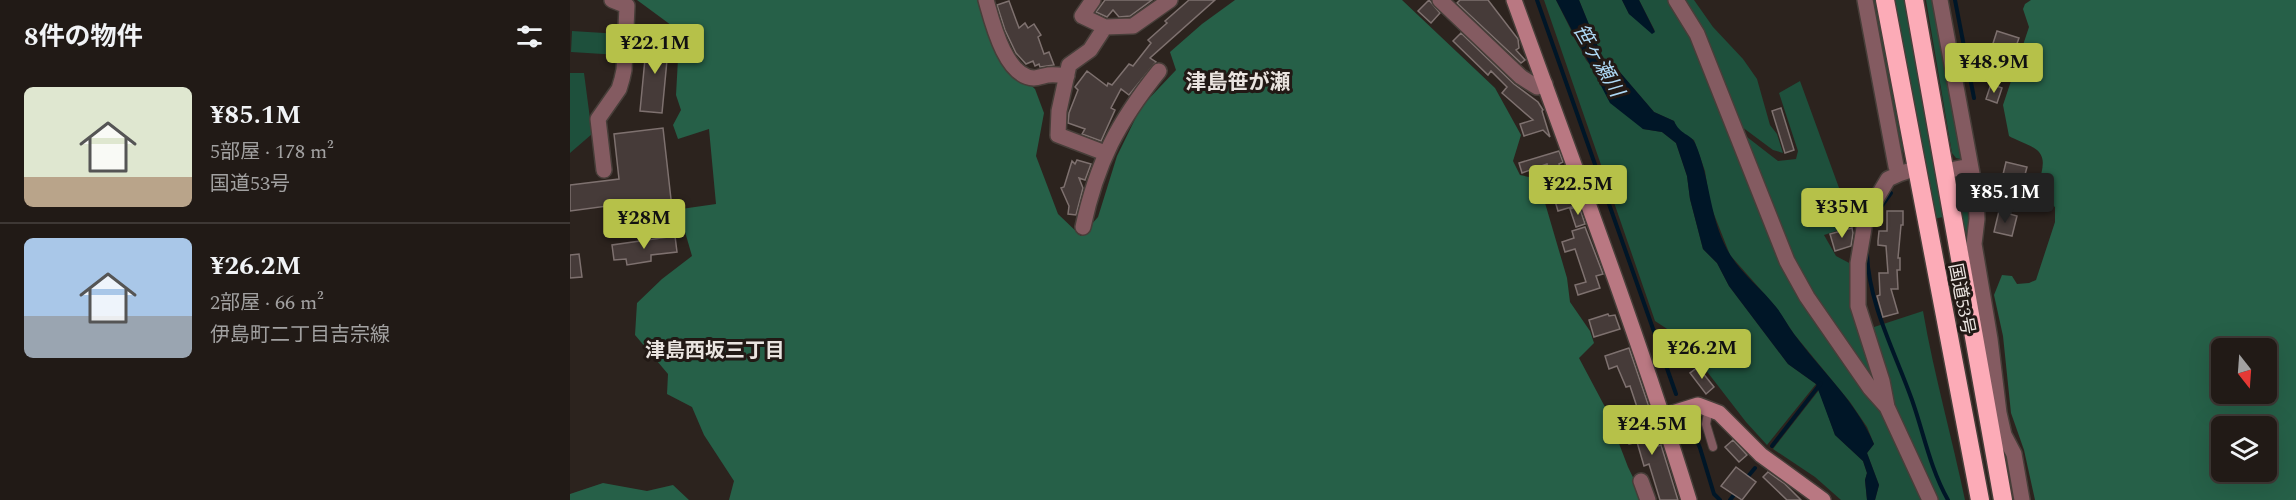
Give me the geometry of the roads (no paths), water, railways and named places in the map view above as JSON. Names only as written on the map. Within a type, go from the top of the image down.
[{"type":"highway","name":"国道53号","points":[[1885,0],[1907,171],[1980,500]]},
{"type":"highway","name":"国道53号","points":[[1914,0],[2003,500]]},
{"type":"street","points":[[604,170],[598,119],[619,89],[624,70],[627,6],[612,0]]},
{"type":"street","points":[[986,0],[1007,59],[1022,74],[1033,78],[1051,74],[1067,76]]},
{"type":"street","points":[[1093,0],[1082,16],[1105,27],[1133,27],[1170,0]]},
{"type":"street","points":[[1440,0],[1521,77],[1537,87],[1545,84]]},
{"type":"street","points":[[1514,0],[1601,235],[1689,500]]},
{"type":"street","points":[[1676,0],[1697,34],[1787,261],[1813,306],[1870,388],[1887,408]]},
{"type":"street","points":[[1865,0],[1907,171],[1888,179],[1866,216],[1858,263],[1858,306],[1882,381],[1887,408],[1930,500]]},
{"type":"street","points":[[1940,0],[1976,195],[1977,219],[1974,244],[1990,339],[1999,414],[2004,435],[2014,454],[2022,500]]},
{"type":"street","points":[[1105,27],[1090,50],[1069,65],[1059,111],[1058,135],[1105,153]]},
{"type":"street","points":[[1083,227],[1089,196],[1105,153],[1135,101],[1159,71]]},
{"type":"street","points":[[1945,171],[1970,166]]},
{"type":"street","points":[[1976,195],[2040,202]]},
{"type":"street","points":[[1663,416],[1698,405],[1719,412],[1761,455],[1823,500]]},
{"type":"street","points":[[1641,481],[1648,500]]},
{"type":"lane","points":[[1709,408],[1706,424],[1713,447]]},
{"type":"water","name":"笹ヶ瀬川","points":[[1556,0],[1579,0],[1603,59],[1618,70],[1654,112],[1674,121],[1679,129],[1695,143],[1718,229],[1731,256],[1778,310],[1804,348],[1848,400],[1867,428],[1874,444],[1867,453],[1879,485],[1875,500],[1867,500],[1865,480],[1867,473],[1863,461],[1835,435],[1816,384],[1788,364],[1729,286],[1717,263],[1703,249],[1690,199],[1687,176],[1676,143],[1662,132],[1643,129],[1610,103]]},
{"type":"water","points":[[1622,0],[1639,0],[1655,32],[1652,34],[1629,14]]},
{"type":"waterway","points":[[1537,0],[1676,394]]},
{"type":"waterway","points":[[1955,0],[1974,98]]},
{"type":"waterway","points":[[1871,226],[1891,193]]},
{"type":"waterway","points":[[1867,254],[1872,292],[1912,400],[1932,463],[1948,500]]},
{"type":"waterway","points":[[1772,446],[1821,383]]},
{"type":"waterway","points":[[1687,417],[1700,448],[1714,494],[1720,500]]},
{"type":"waterway","points":[[1745,480],[1755,468]]},
{"type":"waterway","points":[[1730,500],[1737,491]]},
{"type":"district","name":"津島笹が瀬","points":[[1238,82]]},
{"type":"district","name":"津島西坂三丁目","points":[[715,350]]}]
